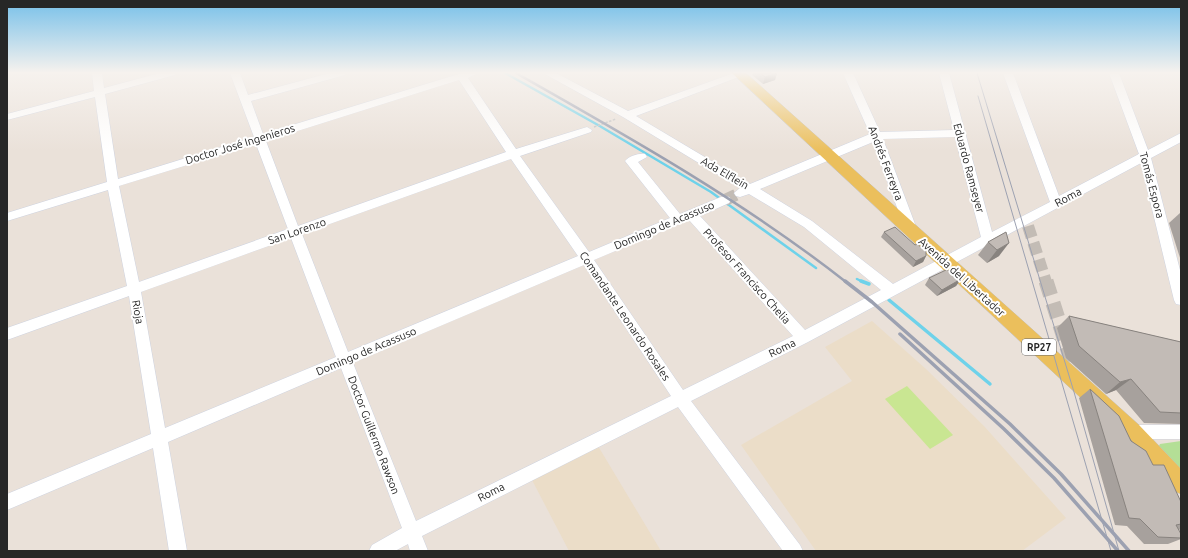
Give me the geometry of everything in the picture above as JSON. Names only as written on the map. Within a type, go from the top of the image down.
[{"type":"main road","name":"Avenida del Libertador","points":[[768,99],[829,157],[1127,428],[1181,484]]},
{"type":"street","points":[[7,117],[73,99]]},
{"type":"street","name":"Rioja","points":[[100,99],[113,184],[134,288],[178,551]]},
{"type":"street","name":"Doctor Guillermo Rawson","points":[[246,99],[295,232],[419,551]]},
{"type":"street","name":"Doctor José Ingenieros","points":[[7,217],[389,99]]},
{"type":"street","name":"Comandante Leonardo Rosales","points":[[477,99],[680,398],[794,551]]},
{"type":"street","name":"Ada Elflein","points":[[597,99],[627,115],[736,180],[741,187],[748,192],[808,224],[892,291]]},
{"type":"street","points":[[627,115],[671,99]]},
{"type":"street","name":"Andrés Ferreyra","points":[[860,99],[876,136],[912,232]]},
{"type":"street","name":"Eduardo Ramseyer","points":[[951,99],[988,239]]},
{"type":"street","points":[[1018,99],[1056,203]]},
{"type":"street","name":"Tomás Espora","points":[[1124,99],[1145,155],[1181,300]]},
{"type":"street","name":"San Lorenzo","points":[[7,334],[513,154],[587,130]]},
{"type":"street","points":[[748,192],[876,136],[960,133]]},
{"type":"street","name":"Roma","points":[[378,551],[412,532],[803,338],[988,239],[1027,222],[1056,203],[1181,137]]},
{"type":"street","points":[[641,157],[631,161],[678,220]]},
{"type":"street","name":"Domingo de Acassuso","points":[[7,502],[725,200]]},
{"type":"street","name":"Profesor Francisco Chelia","points":[[691,214],[803,338]]},
{"type":"street","points":[[1073,366],[1077,377],[1119,416],[1127,428],[1181,432]]},
{"type":"path","points":[[587,130],[627,115]]},
{"type":"shaded area","points":[[872,321],[926,369],[984,426],[1066,518],[1022,551],[816,551],[741,445],[852,381],[825,347]]},
{"type":"shaded area","points":[[598,446],[661,551],[569,551],[532,480]]},
{"type":"green space","points":[[907,386],[953,435],[930,449],[885,399]]},
{"type":"green space","points":[[1181,441],[1181,472],[1158,448],[1160,444]]},
{"type":"building","points":[[895,227],[915,245],[917,244],[926,251],[926,256],[916,261],[884,232]]},
{"type":"building","points":[[1006,232],[1009,243],[997,250],[988,242]]},
{"type":"building","points":[[946,270],[952,271],[961,279],[942,290],[929,278]]},
{"type":"building","points":[[1069,316],[1181,342],[1181,413],[1160,412],[1131,379],[1120,382],[1079,346]]},
{"type":"building","points":[[1090,389],[1119,416],[1131,441],[1146,451],[1153,465],[1164,465],[1181,502],[1181,524],[1176,525],[1181,534],[1181,538],[1158,537],[1140,519],[1129,518]]},
{"type":"waterway","points":[[552,99],[711,192],[816,268]]},
{"type":"waterway","points":[[857,279],[861,281]]},
{"type":"waterway","points":[[861,281],[869,284]]},
{"type":"waterway","points":[[889,300],[990,384]]},
{"type":"tunnel","points":[[725,200],[740,193]]},
{"type":"tunnel","points":[[1028,226],[1046,282]]},
{"type":"tunnel","points":[[1046,281],[1073,366]]},
{"type":"tram line","points":[[979,99],[1111,551]]},
{"type":"tram line","points":[[985,99],[1074,392],[1119,551]]},
{"type":"railway","points":[[562,99],[685,171],[726,197],[807,252],[846,282]]},
{"type":"railway","points":[[845,281],[872,302],[1010,424],[1061,474],[1129,551]]},
{"type":"railway","points":[[900,334],[1004,429],[1054,478],[1118,551]]}]
